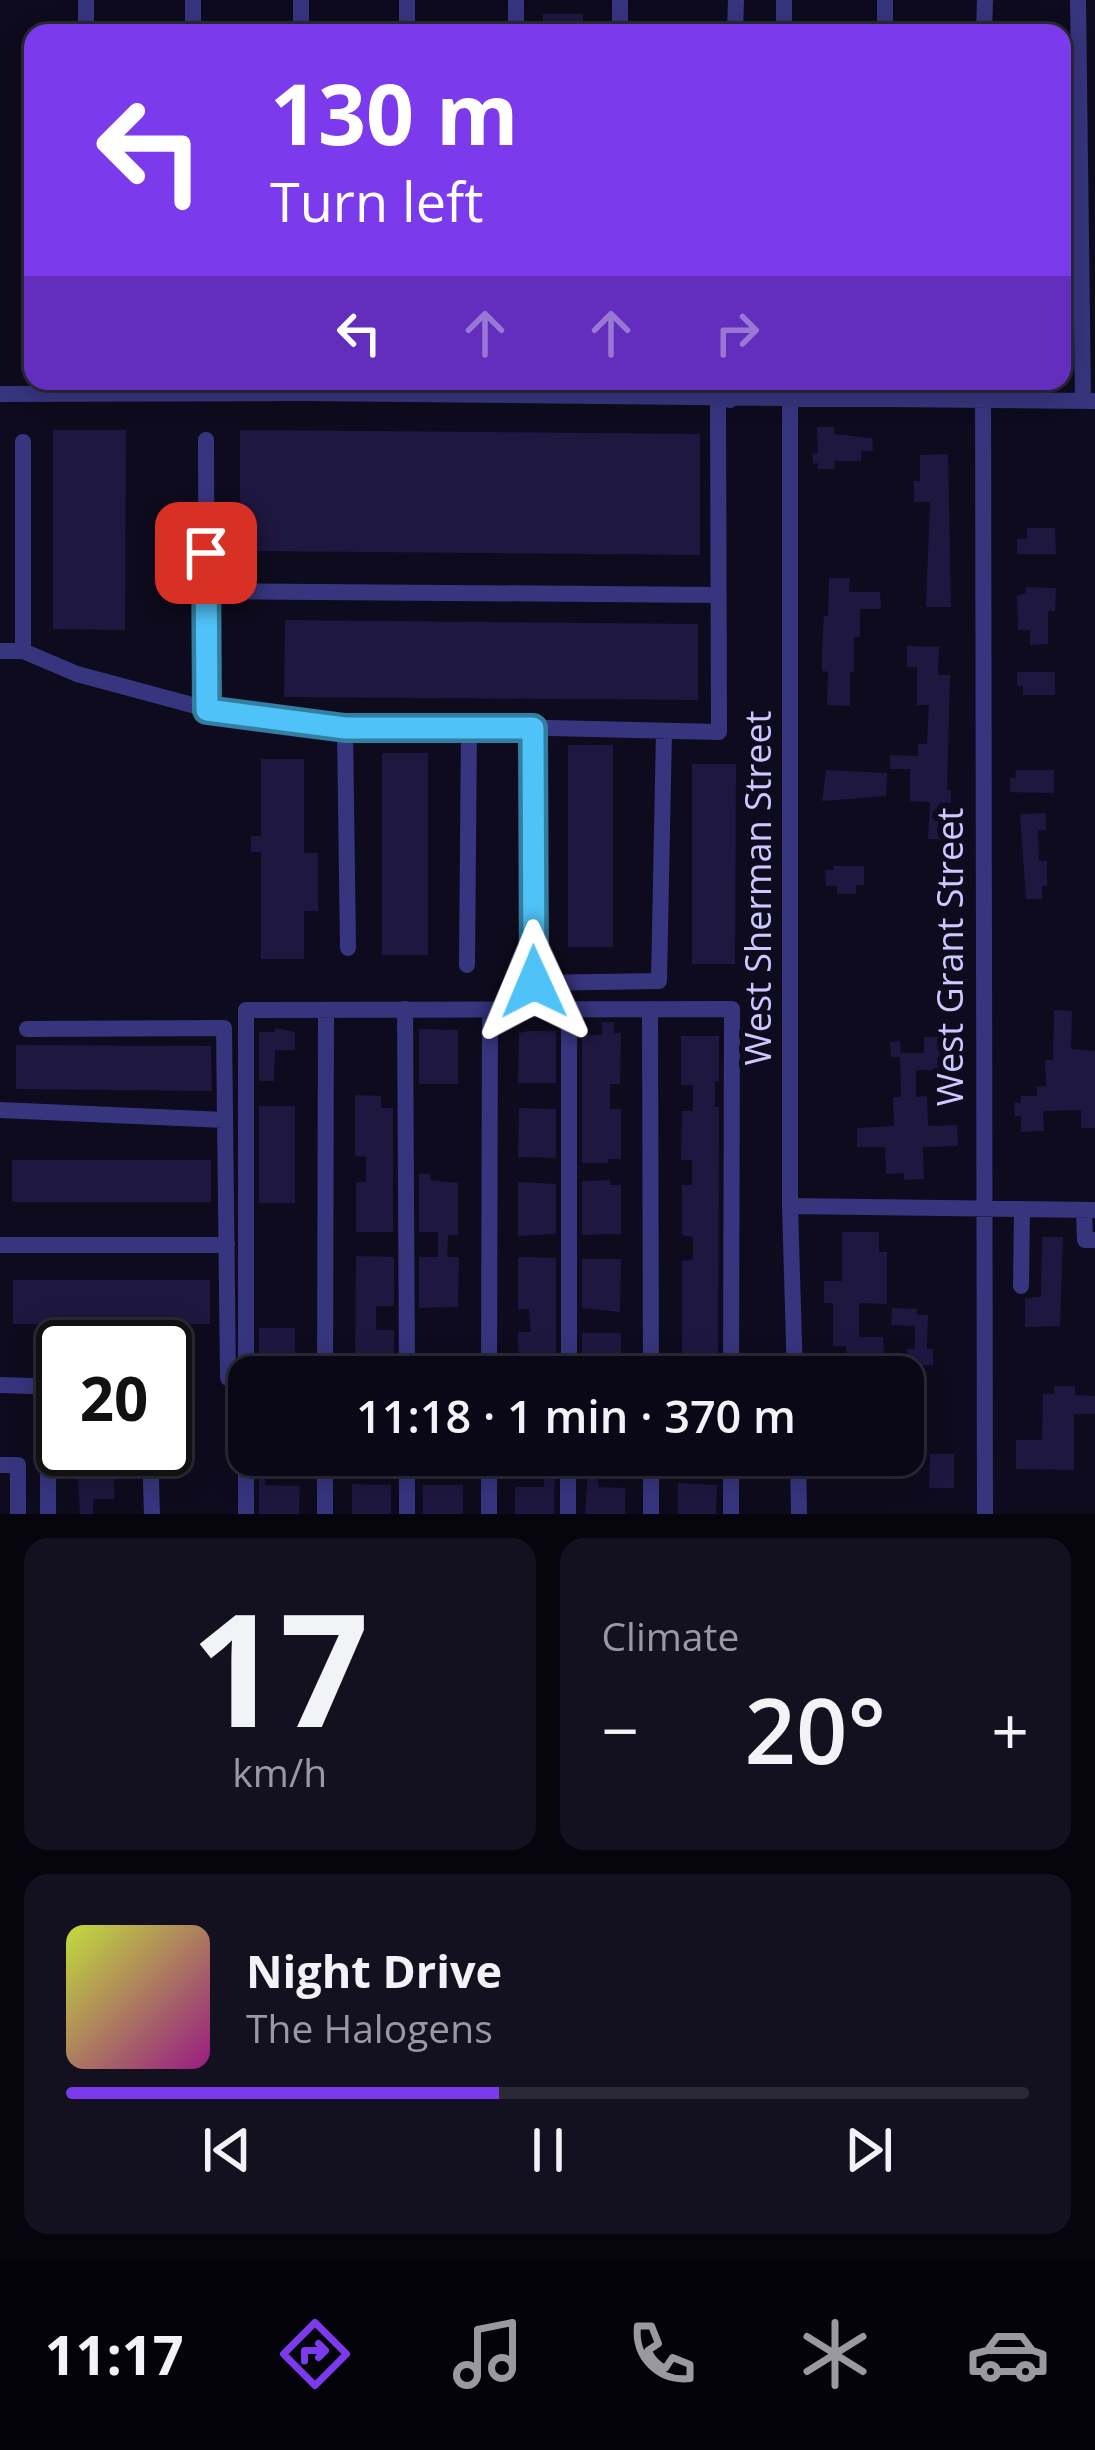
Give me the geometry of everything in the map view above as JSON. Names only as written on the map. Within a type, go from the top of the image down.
[{"type":"street","points":[[620,390],[983,390],[1089,401],[1078,0]]},
{"type":"street","points":[[0,394],[49,390]]},
{"type":"street","name":"West Sherman Street","points":[[789,390],[794,1356]]},
{"type":"street","name":"West Grant Street","points":[[983,390],[986,1514]]},
{"type":"street","points":[[0,651],[22,651],[77,674],[207,710],[345,728],[719,732],[717,595],[726,393]]},
{"type":"street","points":[[206,440],[207,710]]},
{"type":"street","points":[[22,442],[22,651]]},
{"type":"street","points":[[206,591],[717,595]]},
{"type":"street","points":[[466,965],[469,726]]},
{"type":"street","points":[[345,728],[348,947]]},
{"type":"street","points":[[533,728],[534,982],[659,981],[664,731]]},
{"type":"street","points":[[569,1009],[569,1356]]},
{"type":"street","points":[[650,1009],[651,1356]]},
{"type":"street","points":[[248,1356],[246,1010],[732,1009],[731,1356]]},
{"type":"street","points":[[325,1356],[326,1010]]},
{"type":"street","points":[[405,1010],[407,1356]]},
{"type":"street","points":[[489,1356],[490,1010]]},
{"type":"street","points":[[27,1029],[224,1028],[227,1378]]},
{"type":"street","points":[[0,1110],[225,1120]]},
{"type":"street","points":[[790,1206],[1090,1210],[1084,1240],[1095,1240]]},
{"type":"street","points":[[1021,1286],[1022,1209]]},
{"type":"street","points":[[0,1245],[226,1245]]},
{"type":"street","points":[[0,1384],[36,1386]]},
{"type":"street","points":[[0,1465],[18,1465],[18,1514]]},
{"type":"street","points":[[47,1514],[50,1476]]},
{"type":"street","points":[[151,1476],[152,1514]]},
{"type":"street","points":[[246,1514],[247,1476]]},
{"type":"street","points":[[325,1476],[325,1514]]},
{"type":"street","points":[[407,1476],[407,1514]]},
{"type":"street","points":[[489,1476],[489,1514]]},
{"type":"street","points":[[568,1476],[568,1514]]},
{"type":"street","points":[[651,1476],[651,1514]]},
{"type":"street","points":[[731,1476],[731,1514]]},
{"type":"street","points":[[798,1476],[799,1514]]},
{"type":"building","points":[[543,14],[583,14],[583,24],[543,24]]},
{"type":"building","points":[[817,427],[872,438],[873,451],[861,451],[861,461],[834,461],[835,469],[818,469],[812,454],[818,453]]},
{"type":"building","points":[[53,430],[126,430],[125,630],[53,629]]},
{"type":"building","points":[[240,430],[700,434],[700,555],[240,551]]},
{"type":"building","points":[[948,454],[951,607],[926,607],[930,502],[914,502],[914,481],[920,481],[920,455]]},
{"type":"building","points":[[1027,528],[1055,528],[1056,554],[1017,554],[1017,539],[1027,539]]},
{"type":"building","points":[[829,578],[850,578],[849,592],[880,592],[881,609],[860,609],[850,706],[827,705],[828,672],[822,671],[822,648]]},
{"type":"building","points":[[1026,587],[1056,588],[1055,611],[1048,611],[1048,644],[1030,645],[1030,630],[1018,630],[1017,596],[1026,593]]},
{"type":"building","points":[[285,620],[698,624],[698,700],[284,697]]},
{"type":"building","points":[[907,646],[939,647],[938,675],[950,675],[947,790],[951,790],[951,803],[947,802],[946,825],[950,825],[950,840],[928,839],[930,802],[910,801],[910,769],[890,769],[890,755],[918,756],[918,744],[927,744],[929,705],[917,705],[917,667],[907,667]]},
{"type":"building","points":[[1017,672],[1055,672],[1055,695],[1023,695]]},
{"type":"building","points":[[568,745],[613,745],[613,947],[568,947]]},
{"type":"building","points":[[382,753],[428,753],[428,955],[382,955]]},
{"type":"building","points":[[261,759],[304,759],[304,853],[318,853],[318,911],[304,911],[304,959],[261,959],[261,852],[251,852],[251,836],[261,836]]},
{"type":"building","points":[[692,764],[736,764],[735,964],[692,964]]},
{"type":"building","points":[[826,770],[887,773],[886,796],[822,801]]},
{"type":"building","points":[[1016,770],[1054,770],[1054,793],[1010,792],[1010,778],[1015,778]]},
{"type":"building","points":[[1046,813],[1046,830],[1038,830],[1039,861],[1047,861],[1047,886],[1042,886],[1042,899],[1026,899],[1020,814]]},
{"type":"building","points":[[833,866],[864,866],[864,885],[856,885],[856,894],[837,894],[837,886],[826,886],[825,870],[834,870]]},
{"type":"building","points":[[1054,1010],[1072,1011],[1071,1049],[1095,1051],[1095,1128],[1081,1128],[1081,1110],[1043,1111],[1044,1131],[1021,1132],[1021,1116],[1015,1116],[1014,1103],[1021,1103],[1021,1096],[1037,1096],[1037,1087],[1046,1086],[1045,1060],[1053,1060]]},
{"type":"building","points":[[602,1022],[614,1022],[614,1033],[621,1033],[620,1084],[610,1084],[610,1109],[621,1109],[621,1159],[582,1163],[582,1035],[602,1035]]},
{"type":"building","points":[[275,1028],[295,1032],[295,1050],[275,1050],[274,1081],[259,1081],[259,1032],[275,1032]]},
{"type":"building","points":[[419,1029],[458,1030],[458,1084],[419,1084]]},
{"type":"building","points":[[556,1031],[556,1083],[518,1083],[519,1033]]},
{"type":"building","points":[[681,1036],[719,1036],[719,1081],[715,1081],[715,1107],[719,1107],[718,1356],[682,1356],[682,1261],[693,1260],[693,1237],[682,1235],[682,1185],[692,1185],[692,1160],[681,1160],[682,1111],[693,1111],[693,1085],[681,1085]]},
{"type":"building","points":[[924,1037],[943,1037],[943,1070],[916,1070],[916,1097],[927,1096],[928,1126],[957,1125],[958,1146],[923,1147],[924,1179],[904,1180],[904,1173],[886,1174],[885,1147],[857,1147],[857,1128],[894,1126],[893,1097],[901,1097],[900,1057],[891,1057],[890,1042],[900,1041],[901,1053],[924,1053]]},
{"type":"building","points":[[16,1045],[211,1046],[212,1091],[16,1089]]},
{"type":"building","points":[[355,1095],[381,1096],[381,1108],[393,1108],[393,1232],[356,1232],[356,1182],[366,1182],[366,1157],[355,1156]]},
{"type":"building","points":[[259,1106],[295,1106],[295,1203],[259,1203]]},
{"type":"building","points":[[519,1108],[556,1109],[556,1158],[518,1157]]},
{"type":"building","points":[[12,1160],[211,1160],[211,1202],[12,1202]]},
{"type":"building","points":[[419,1174],[458,1183],[458,1235],[448,1235],[447,1257],[459,1257],[458,1307],[419,1308],[419,1257],[438,1257],[438,1232],[419,1232]]},
{"type":"building","points":[[610,1180],[610,1185],[621,1185],[621,1234],[582,1235],[582,1181]]},
{"type":"building","points":[[518,1182],[556,1184],[556,1234],[518,1236]]},
{"type":"building","points":[[842,1232],[879,1232],[879,1252],[887,1252],[887,1304],[859,1303],[859,1337],[883,1337],[884,1356],[846,1356],[846,1346],[833,1346],[833,1303],[824,1303],[824,1281],[842,1281]]},
{"type":"building","points":[[1042,1237],[1063,1237],[1060,1326],[1025,1327],[1025,1298],[1041,1297]]},
{"type":"building","points":[[356,1256],[394,1257],[394,1306],[376,1306],[376,1330],[394,1330],[394,1356],[355,1356]]},
{"type":"building","points":[[518,1257],[556,1258],[556,1356],[519,1356],[518,1332],[531,1332],[529,1309],[518,1309]]},
{"type":"building","points":[[582,1259],[621,1259],[620,1312],[582,1308]]},
{"type":"building","points":[[13,1280],[210,1280],[210,1324],[36,1320],[36,1324],[13,1324]]},
{"type":"building","points":[[892,1308],[917,1309],[917,1315],[928,1315],[927,1349],[933,1349],[933,1365],[924,1365],[924,1356],[907,1356],[907,1349],[915,1349],[915,1326],[891,1325]]},
{"type":"building","points":[[259,1328],[295,1328],[295,1356],[259,1356]]},
{"type":"building","points":[[582,1333],[621,1333],[621,1356],[582,1356]]},
{"type":"building","points":[[1054,1386],[1075,1386],[1075,1395],[1095,1396],[1095,1414],[1074,1414],[1074,1470],[1016,1469],[1016,1440],[1042,1440],[1043,1394],[1054,1394]]},
{"type":"building","points":[[930,1454],[954,1454],[954,1488],[929,1488]]},
{"type":"building","points":[[78,1476],[114,1476],[114,1499],[93,1499],[93,1514],[80,1514]]},
{"type":"building","points":[[259,1476],[265,1476],[265,1485],[300,1486],[299,1514],[259,1514]]},
{"type":"building","points":[[544,1476],[555,1476],[554,1514],[515,1514],[515,1487],[544,1487]]},
{"type":"building","points":[[588,1476],[598,1476],[598,1487],[625,1488],[625,1514],[585,1514]]},
{"type":"building","points":[[678,1483],[717,1485],[716,1514],[678,1514]]},
{"type":"building","points":[[352,1484],[391,1485],[391,1514],[352,1514]]},
{"type":"building","points":[[423,1485],[463,1485],[463,1514],[423,1514]]},
{"type":"route","points":[[206,553],[207,710],[345,728],[533,728],[534,982]]}]
